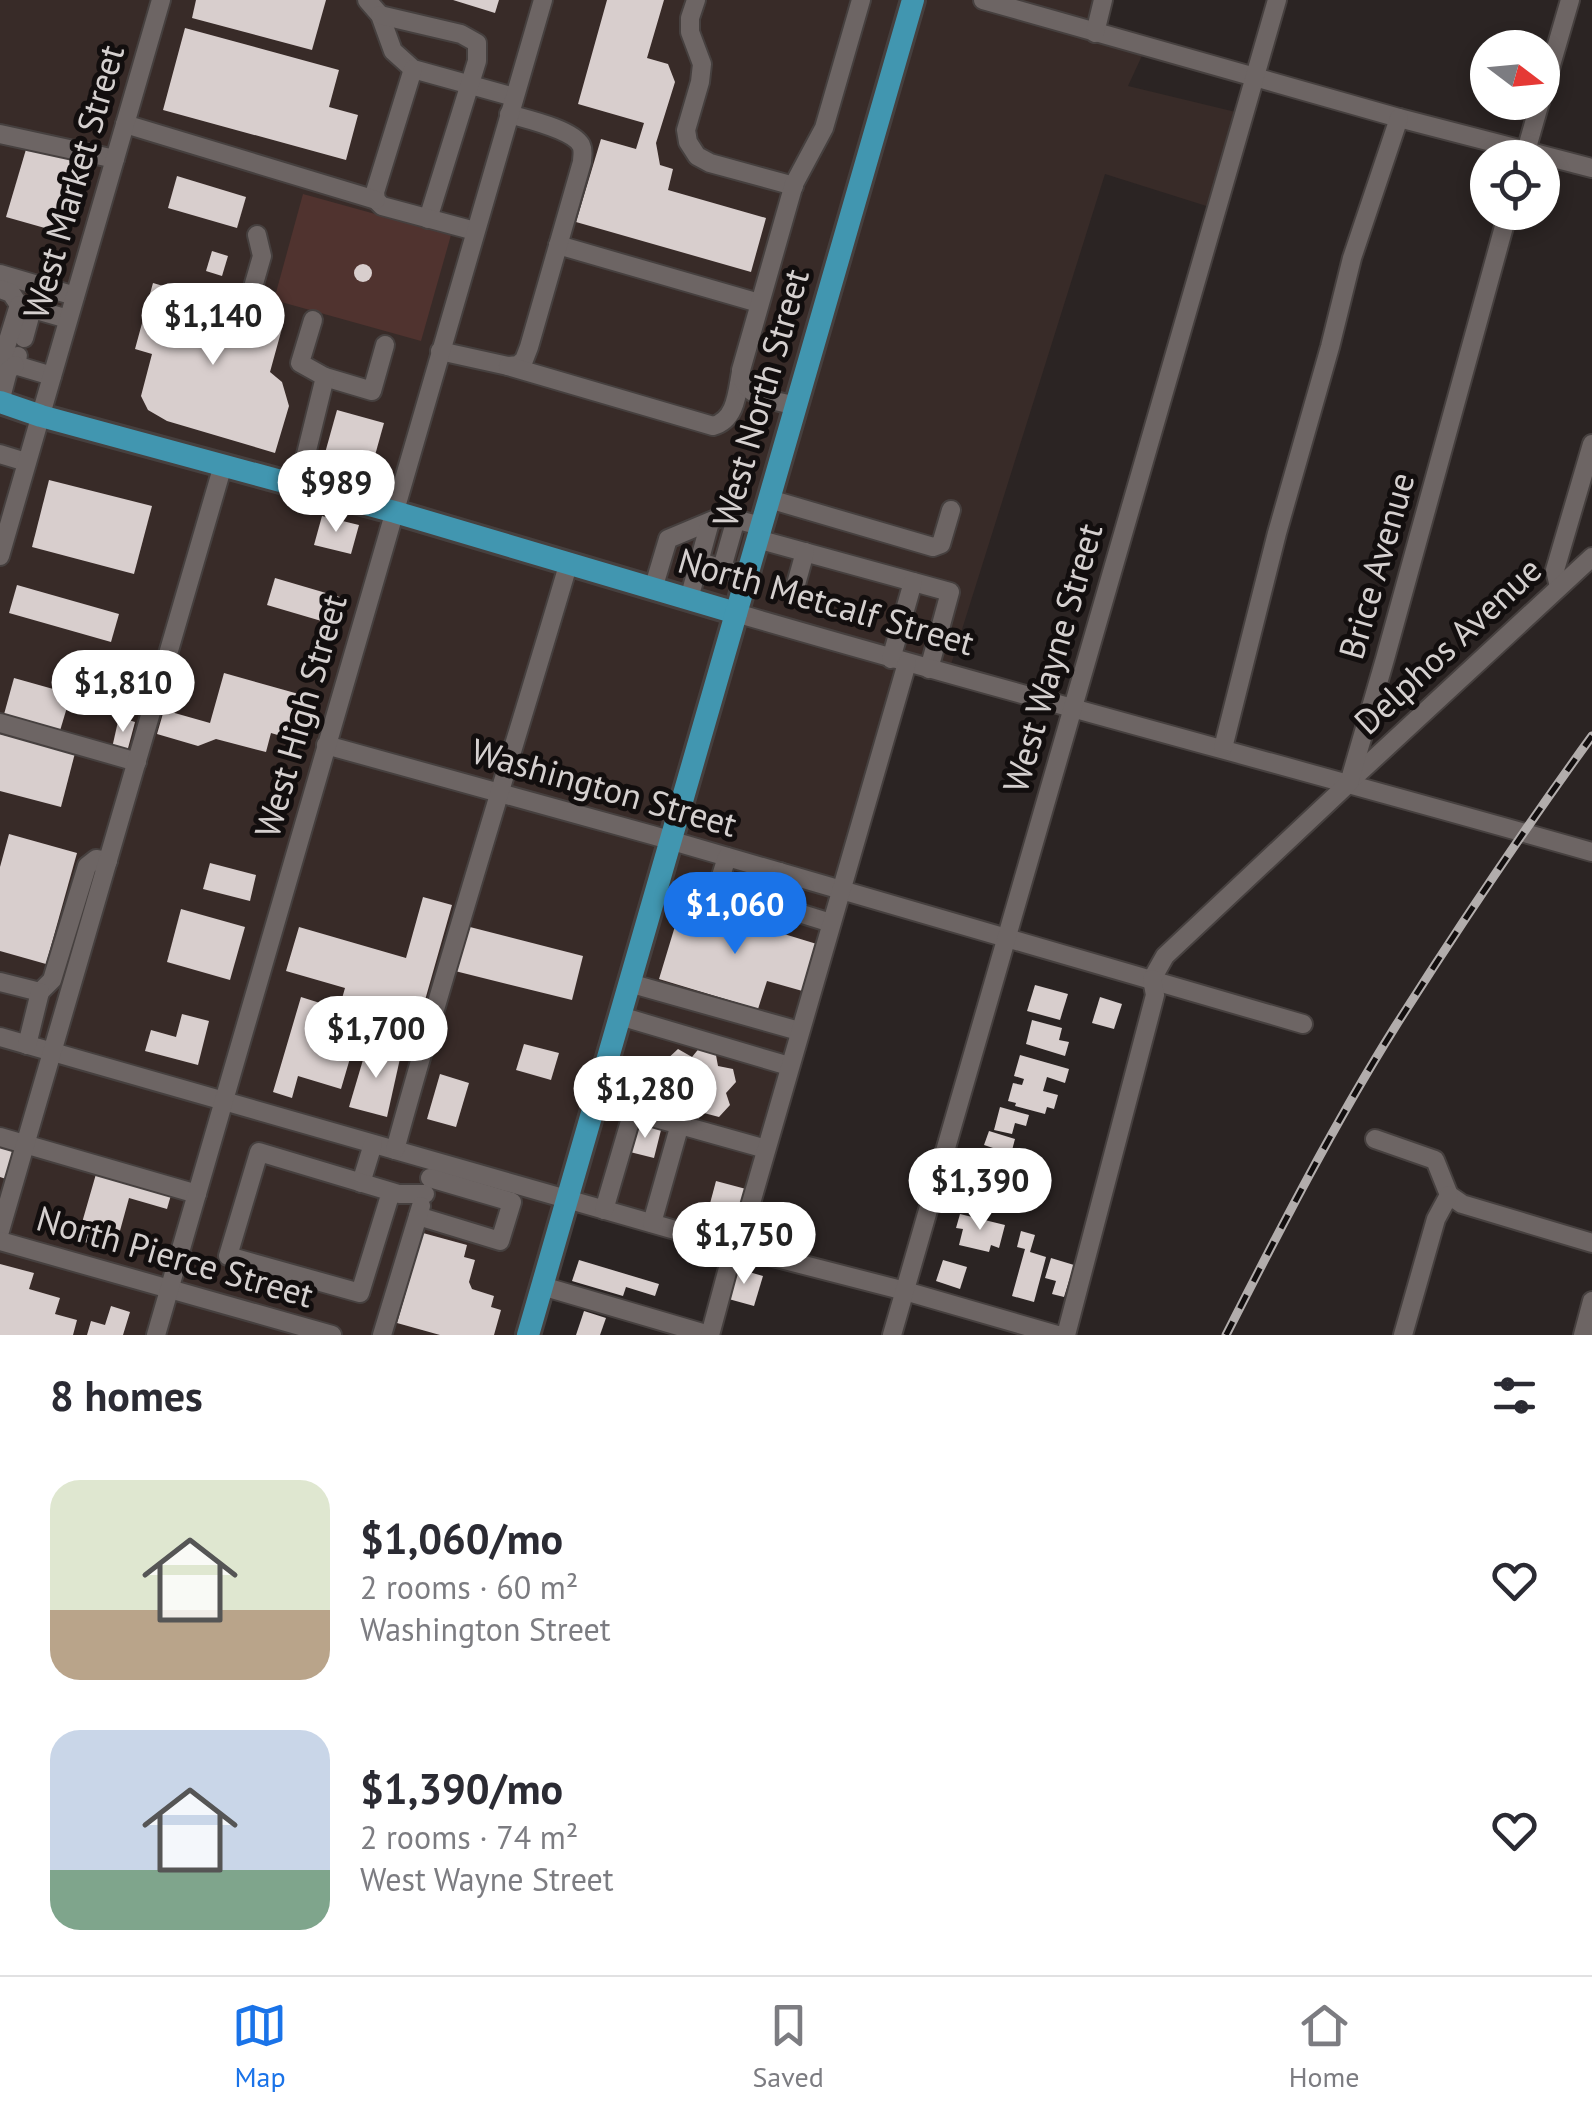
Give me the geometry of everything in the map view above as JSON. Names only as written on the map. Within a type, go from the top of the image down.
[{"type":"main road","name":"West North Street","points":[[528,1335],[913,0]]},
{"type":"main road","name":"North Metcalf Street","points":[[0,402],[395,512],[736,613]]},
{"type":"street","name":"West Market Street","points":[[0,556],[161,0]]},
{"type":"street","points":[[367,0],[380,15],[393,51],[413,69],[469,85],[569,135],[579,141],[583,150],[524,360],[508,366]]},
{"type":"street","name":"West High Street","points":[[156,1335],[543,0]]},
{"type":"street","points":[[696,0],[690,32],[702,64],[686,130],[688,142],[696,156],[710,163],[794,186]]},
{"type":"street","points":[[440,351],[721,425],[736,400],[759,303],[794,186],[824,128],[861,0]]},
{"type":"street","points":[[983,0],[1478,140]]},
{"type":"street","points":[[1095,33],[1103,0]]},
{"type":"street","name":"West Wayne Street","points":[[892,1335],[1277,0]]},
{"type":"street","points":[[1560,35],[1570,0]]},
{"type":"street","points":[[380,15],[462,34],[474,40],[478,49],[428,219]]},
{"type":"street","points":[[376,200],[380,173],[413,69]]},
{"type":"street","points":[[1223,748],[1349,271],[1399,118]]},
{"type":"street","points":[[125,124],[311,179],[376,200],[382,206],[475,231]]},
{"type":"street","points":[[0,134],[114,159]]},
{"type":"street","points":[[1560,161],[1592,168]]},
{"type":"street","name":"Brice Avenue","points":[[1152,979],[1165,956],[1348,782],[1503,230]]},
{"type":"street","points":[[249,301],[262,256],[257,235]]},
{"type":"street","points":[[558,245],[759,303]]},
{"type":"street","points":[[0,274],[75,296]]},
{"type":"street","points":[[0,290],[11,293],[26,307],[68,319]]},
{"type":"street","points":[[0,402],[8,355],[26,307]]},
{"type":"street","points":[[312,320],[300,364],[325,377],[372,391],[385,345]]},
{"type":"street","points":[[8,355],[52,376]]},
{"type":"street","points":[[741,370],[746,389],[796,406]]},
{"type":"street","points":[[298,487],[325,377]]},
{"type":"street","points":[[1559,586],[1555,570],[1592,444]]},
{"type":"street","points":[[0,454],[26,462]]},
{"type":"street","points":[[0,1231],[223,465]]},
{"type":"street","points":[[769,499],[933,547],[942,544],[951,510]]},
{"type":"street","points":[[689,599],[682,561],[668,539],[722,516],[736,520],[806,552],[950,592],[928,669]]},
{"type":"street","points":[[722,568],[736,520]]},
{"type":"street","points":[[653,589],[682,561],[710,522]]},
{"type":"street","points":[[793,595],[806,552]]},
{"type":"street","name":"Delphos Avenue","points":[[1348,782],[1592,557]]},
{"type":"street","points":[[682,561],[746,576]]},
{"type":"street","points":[[396,1150],[569,562]]},
{"type":"street","points":[[542,1286],[709,1335],[840,889],[899,661],[912,582]]},
{"type":"street","name":"North Metcalf Street","points":[[736,613],[1592,852]]},
{"type":"street","points":[[0,724],[137,762]]},
{"type":"street","name":"Washington Street","points":[[326,745],[670,840],[1303,1024]]},
{"type":"street","points":[[727,857],[708,887],[831,922]]},
{"type":"street","points":[[26,1045],[40,992],[52,980],[87,866],[96,859],[108,861]]},
{"type":"street","points":[[770,904],[780,872]]},
{"type":"street","points":[[1066,1335],[1155,995],[1152,979]]},
{"type":"street","points":[[0,982],[40,992]]},
{"type":"street","points":[[629,983],[799,1031]]},
{"type":"street","points":[[620,1016],[789,1066]]},
{"type":"street","points":[[0,1037],[396,1150],[430,1178],[512,1202],[500,1240],[418,1216]]},
{"type":"street","points":[[595,1101],[766,1148]]},
{"type":"street","points":[[604,1210],[633,1111]]},
{"type":"street","points":[[652,1223],[680,1124]]},
{"type":"street","points":[[0,1136],[197,1194]]},
{"type":"street","points":[[1375,1139],[1434,1160],[1449,1195],[1462,1204],[1592,1243]]},
{"type":"street","points":[[361,1183],[373,1144]]},
{"type":"street","points":[[391,1192],[360,1293],[228,1256],[259,1152],[391,1192],[430,1178],[567,1199],[1057,1335]]},
{"type":"street","points":[[382,1335],[430,1178]]},
{"type":"street","points":[[1402,1335],[1436,1219],[1449,1195]]},
{"type":"street","name":"North Pierce Street","points":[[0,1241],[332,1335]]},
{"type":"street","points":[[1583,1335],[1592,1301]]},
{"type":"shaded area","points":[[0,0],[1103,0],[1096,33],[1146,47],[1128,86],[1244,114],[1216,209],[1105,174],[948,674],[911,664],[738,1248],[567,1199],[528,1335],[0,1335]]},
{"type":"shaded area","points":[[303,194],[451,235],[421,341],[274,300]]},
{"type":"building","points":[[196,0],[326,0],[312,50],[192,18]]},
{"type":"building","points":[[453,0],[499,0],[495,13]]},
{"type":"building","points":[[607,0],[664,0],[647,58],[668,64],[675,82],[656,143],[660,165],[673,169],[668,190],[766,218],[751,272],[576,222],[601,139],[636,149],[644,123],[578,104]]},
{"type":"building","points":[[185,28],[339,70],[329,107],[358,115],[346,160],[163,110]]},
{"type":"building","points":[[27,146],[80,161],[59,232],[6,217]]},
{"type":"building","points":[[177,176],[246,197],[237,228],[168,208]]},
{"type":"building","points":[[212,251],[228,256],[222,276],[206,271]]},
{"type":"building","points":[[363,264],[370,266],[370,280],[363,282],[356,280],[354,273],[356,266]]},
{"type":"building","points":[[153,283],[284,321],[270,372],[282,382],[289,406],[275,453],[167,421],[148,410],[141,396],[152,354],[135,349]]},
{"type":"building","points":[[337,410],[384,423],[367,484],[320,471]]},
{"type":"building","points":[[49,480],[152,506],[134,574],[32,547]]},
{"type":"building","points":[[322,516],[359,525],[351,554],[314,545]]},
{"type":"building","points":[[275,578],[343,598],[335,625],[267,605]]},
{"type":"building","points":[[17,585],[119,614],[111,642],[9,613]]},
{"type":"building","points":[[224,673],[313,698],[301,742],[271,733],[266,752],[216,739],[198,746],[157,734],[164,710],[210,723]]},
{"type":"building","points":[[14,678],[71,694],[59,734],[3,718]]},
{"type":"building","points":[[119,717],[135,722],[127,752],[112,748]]},
{"type":"building","points":[[0,734],[75,753],[61,807],[0,791]]},
{"type":"building","points":[[9,834],[77,853],[46,964],[0,951],[0,867]]},
{"type":"building","points":[[210,863],[256,875],[250,901],[203,889]]},
{"type":"building","points":[[423,897],[452,905],[414,1039],[360,1024],[341,1089],[298,1076],[292,1098],[273,1092],[301,997],[339,1009],[345,988],[286,971],[299,927],[406,958]]},
{"type":"building","points":[[682,903],[820,945],[806,992],[767,981],[758,1009],[659,979]]},
{"type":"building","points":[[181,909],[245,927],[230,980],[167,962]]},
{"type":"building","points":[[466,926],[583,956],[572,1000],[455,971]]},
{"type":"building","points":[[1035,985],[1068,994],[1060,1020],[1027,1011]]},
{"type":"building","points":[[1100,997],[1122,1004],[1114,1029],[1092,1023]]},
{"type":"building","points":[[182,1014],[209,1021],[198,1065],[145,1051],[151,1030],[176,1037]]},
{"type":"building","points":[[1032,1020],[1062,1028],[1059,1040],[1069,1042],[1065,1056],[1026,1044]]},
{"type":"building","points":[[368,1043],[401,1054],[387,1117],[349,1107]]},
{"type":"building","points":[[524,1044],[559,1053],[551,1080],[516,1070]]},
{"type":"building","points":[[701,1046],[715,1050],[718,1066],[733,1069],[736,1082],[726,1093],[730,1105],[719,1117],[704,1113],[695,1122],[680,1118],[677,1104],[665,1102],[659,1086],[669,1078],[664,1062],[678,1049],[692,1057]]},
{"type":"building","points":[[1020,1055],[1069,1069],[1065,1083],[1047,1077],[1043,1091],[1058,1095],[1054,1109],[1047,1107],[1045,1114],[1008,1101],[1013,1083],[1022,1085],[1024,1079],[1014,1076]]},
{"type":"building","points":[[440,1074],[469,1083],[456,1127],[427,1119]]},
{"type":"building","points":[[1000,1107],[1029,1115],[1026,1126],[1015,1123],[1012,1134],[994,1130]]},
{"type":"building","points":[[637,1123],[661,1130],[654,1158],[630,1152]]},
{"type":"building","points":[[989,1131],[1015,1139],[1011,1154],[984,1145]]},
{"type":"building","points":[[0,1146],[14,1150],[6,1179],[0,1177]]},
{"type":"building","points":[[984,1149],[1020,1159],[1016,1173],[980,1163]]},
{"type":"building","points":[[96,1174],[171,1195],[167,1209],[129,1198],[118,1238],[102,1233],[98,1246],[77,1240]]},
{"type":"building","points":[[716,1181],[746,1189],[739,1219],[708,1211]]},
{"type":"building","points":[[976,1181],[1008,1189],[1002,1210],[970,1201]]},
{"type":"building","points":[[960,1214],[1005,1225],[999,1248],[991,1245],[989,1252],[959,1245],[963,1229],[956,1228]]},
{"type":"building","points":[[1021,1231],[1035,1235],[1030,1252],[1046,1257],[1034,1302],[1012,1296],[1025,1249],[1017,1247]]},
{"type":"building","points":[[423,1233],[467,1245],[464,1257],[475,1260],[469,1282],[472,1289],[494,1296],[491,1307],[501,1310],[494,1335],[440,1335],[397,1323]]},
{"type":"building","points":[[1051,1258],[1074,1265],[1064,1297],[1052,1294],[1056,1281],[1045,1278]]},
{"type":"building","points":[[579,1260],[659,1284],[655,1296],[626,1287],[623,1296],[572,1281]]},
{"type":"building","points":[[943,1260],[967,1267],[960,1289],[936,1281]]},
{"type":"building","points":[[0,1264],[34,1273],[29,1289],[60,1298],[55,1314],[77,1320],[73,1335],[0,1335]]},
{"type":"building","points":[[735,1268],[763,1276],[754,1306],[725,1298]]},
{"type":"building","points":[[111,1306],[130,1312],[123,1335],[87,1335],[91,1321],[105,1325]]},
{"type":"building","points":[[584,1311],[606,1318],[600,1335],[576,1335]]},
{"type":"tunnel","points":[[678,555],[694,560]]},
{"type":"railway","points":[[1226,1335],[1372,1064],[1467,916],[1592,736]]}]
